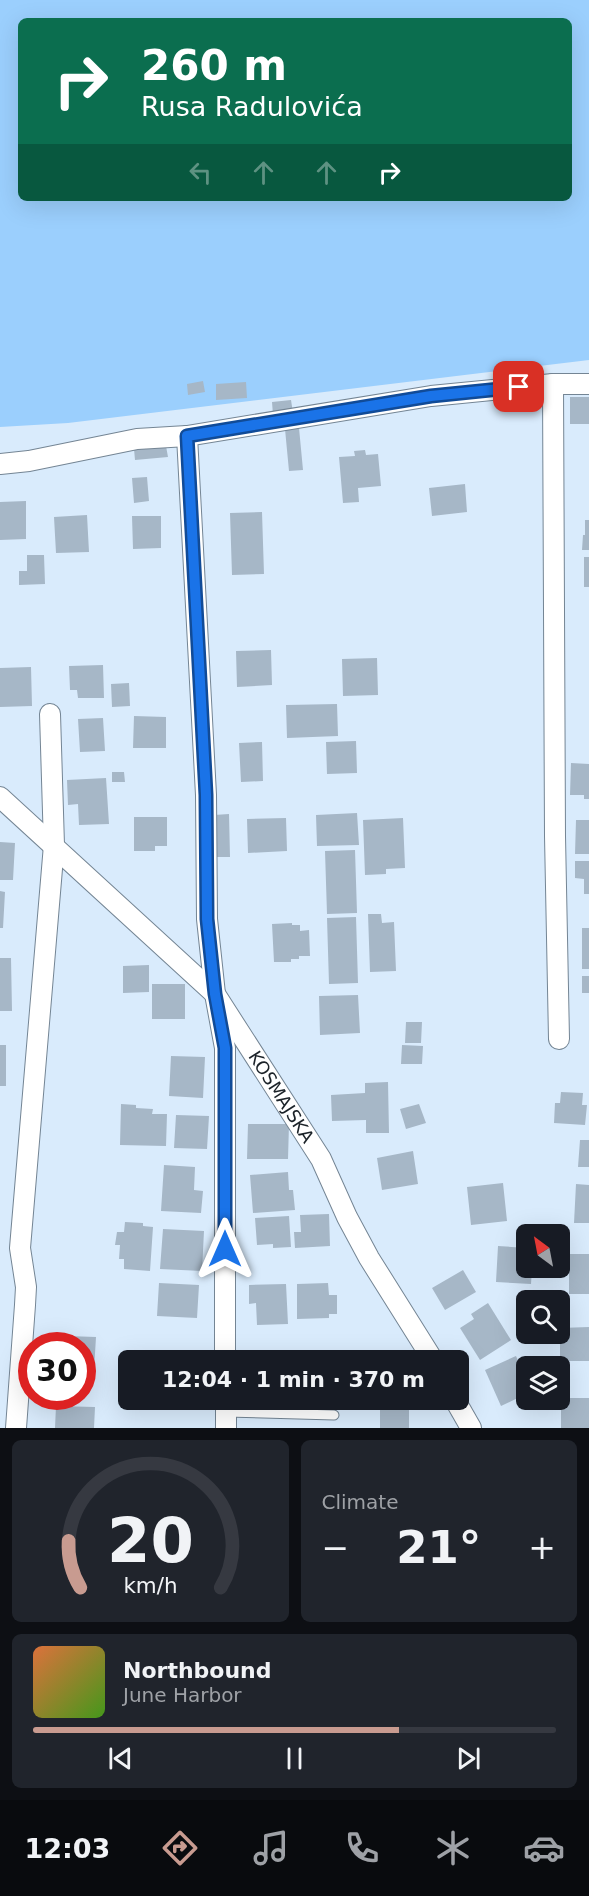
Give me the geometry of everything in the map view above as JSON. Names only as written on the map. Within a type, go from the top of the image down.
[{"type":"street","points":[[0,464],[29,461],[137,439],[187,436],[431,396],[553,384],[589,384]]},
{"type":"street","points":[[553,384],[555,836],[559,1039]]},
{"type":"street","points":[[187,436],[206,795],[207,919],[215,994],[225,1048],[225,1350]]},
{"type":"street","points":[[16,1428],[26,1287],[20,1248],[54,845],[50,714]]},
{"type":"street","name":"KOSMAJSKA","points":[[0,797],[215,994],[321,1159],[363,1247],[427,1350]]},
{"type":"street","points":[[461,1410],[471,1428]]},
{"type":"lane","points":[[226,1413],[334,1415]]},
{"type":"shaded area","points":[[0,0],[589,0],[589,360],[68,423],[0,427]]},
{"type":"building","points":[[203,381],[205,392],[188,395],[187,384]]},
{"type":"building","points":[[246,382],[247,398],[216,400],[216,384]]},
{"type":"building","points":[[570,397],[589,397],[589,424],[570,424]]},
{"type":"building","points":[[291,400],[293,413],[273,415],[272,402]]},
{"type":"building","points":[[299,428],[303,470],[289,471],[285,429]]},
{"type":"building","points":[[166,446],[168,457],[135,460],[134,449]]},
{"type":"building","points":[[365,450],[366,455],[378,454],[381,486],[358,488],[359,502],[343,503],[339,457],[355,456],[354,451]]},
{"type":"building","points":[[147,477],[149,501],[134,503],[132,478]]},
{"type":"building","points":[[465,484],[467,512],[432,516],[429,488]]},
{"type":"building","points":[[26,501],[26,539],[0,540],[0,502]]},
{"type":"building","points":[[262,512],[264,574],[232,575],[230,513]]},
{"type":"building","points":[[87,515],[89,552],[56,553],[54,517]]},
{"type":"building","points":[[132,516],[161,516],[161,548],[133,549]]},
{"type":"building","points":[[585,520],[589,520],[589,550],[582,550]]},
{"type":"building","points":[[27,555],[44,555],[45,584],[19,585],[19,571],[27,571]]},
{"type":"building","points":[[584,557],[589,557],[589,587],[584,587]]},
{"type":"building","points":[[271,650],[272,685],[237,687],[236,651]]},
{"type":"building","points":[[377,658],[378,695],[343,696],[342,659]]},
{"type":"building","points":[[103,665],[104,698],[78,698],[77,690],[70,690],[69,666]]},
{"type":"building","points":[[31,667],[32,706],[0,707],[0,668]]},
{"type":"building","points":[[129,683],[130,706],[112,707],[111,684]]},
{"type":"building","points":[[337,704],[338,736],[287,738],[286,705]]},
{"type":"building","points":[[134,716],[166,717],[166,748],[133,748]]},
{"type":"building","points":[[103,718],[105,751],[80,752],[78,719]]},
{"type":"building","points":[[356,741],[357,773],[327,774],[326,742]]},
{"type":"building","points":[[262,742],[263,781],[241,782],[239,743]]},
{"type":"building","points":[[571,763],[589,764],[589,799],[584,799],[584,795],[570,795]]},
{"type":"building","points":[[112,772],[124,772],[125,782],[112,782]]},
{"type":"building","points":[[106,778],[109,824],[79,825],[78,804],[68,805],[67,780]]},
{"type":"building","points":[[357,813],[359,845],[317,846],[316,815]]},
{"type":"building","points":[[229,814],[230,857],[216,857],[214,815]]},
{"type":"building","points":[[134,817],[167,817],[167,846],[155,846],[155,851],[134,851]]},
{"type":"building","points":[[286,818],[287,851],[248,853],[247,819]]},
{"type":"building","points":[[403,818],[405,868],[386,869],[386,874],[365,875],[363,820]]},
{"type":"building","points":[[576,820],[589,820],[589,854],[575,854]]},
{"type":"building","points":[[0,842],[15,843],[13,880],[0,880]]},
{"type":"building","points":[[355,850],[357,913],[327,914],[325,851]]},
{"type":"building","points":[[575,861],[589,861],[589,894],[584,894],[584,879],[575,878]]},
{"type":"building","points":[[0,891],[5,892],[3,928],[0,928]]},
{"type":"building","points":[[368,914],[381,914],[382,923],[394,922],[396,971],[370,972]]},
{"type":"building","points":[[356,917],[358,983],[329,984],[327,918]]},
{"type":"building","points":[[292,923],[292,925],[300,925],[300,931],[309,930],[310,956],[299,956],[299,959],[291,959],[291,962],[274,962],[272,924]]},
{"type":"building","points":[[582,928],[589,928],[589,969],[582,969]]},
{"type":"building","points":[[0,958],[11,958],[12,1011],[0,1011]]},
{"type":"building","points":[[149,965],[149,992],[123,993],[123,966]]},
{"type":"building","points":[[582,976],[589,976],[589,993],[582,993]]},
{"type":"building","points":[[152,984],[185,984],[185,1019],[152,1019]]},
{"type":"building","points":[[358,995],[360,1033],[320,1035],[319,996]]},
{"type":"building","points":[[406,1022],[422,1022],[421,1043],[405,1043]]},
{"type":"building","points":[[0,1045],[6,1045],[6,1086],[0,1086]]},
{"type":"building","points":[[402,1045],[423,1046],[422,1064],[401,1064]]},
{"type":"building","points":[[171,1056],[205,1057],[203,1098],[169,1096]]},
{"type":"building","points":[[388,1082],[389,1133],[366,1133],[366,1120],[332,1121],[331,1095],[365,1093],[365,1083]]},
{"type":"building","points":[[561,1092],[583,1093],[582,1105],[587,1105],[585,1125],[554,1123],[555,1103],[560,1103]]},
{"type":"building","points":[[121,1104],[153,1109],[152,1114],[167,1114],[166,1146],[120,1145]]},
{"type":"building","points":[[419,1104],[426,1123],[406,1129],[400,1109]]},
{"type":"building","points":[[176,1115],[209,1116],[207,1149],[174,1148]]},
{"type":"building","points":[[248,1124],[289,1124],[288,1159],[247,1159]]},
{"type":"building","points":[[580,1140],[589,1140],[589,1167],[578,1167]]},
{"type":"building","points":[[413,1151],[418,1184],[382,1190],[377,1158]]},
{"type":"building","points":[[164,1165],[195,1167],[194,1190],[203,1191],[201,1213],[161,1211]]},
{"type":"building","points":[[288,1172],[289,1190],[293,1190],[295,1210],[253,1213],[250,1175]]},
{"type":"building","points":[[503,1183],[507,1221],[471,1225],[467,1187]]},
{"type":"building","points":[[576,1184],[589,1185],[589,1223],[574,1223]]},
{"type":"building","points":[[329,1214],[330,1246],[295,1248],[294,1232],[301,1232],[300,1215]]},
{"type":"building","points":[[289,1216],[291,1247],[273,1248],[273,1244],[257,1245],[255,1218]]},
{"type":"building","points":[[125,1222],[143,1223],[143,1226],[153,1227],[150,1271],[124,1269],[124,1259],[119,1259],[120,1245],[115,1245],[117,1232],[124,1232]]},
{"type":"building","points":[[163,1229],[204,1231],[202,1271],[160,1269]]},
{"type":"building","points":[[498,1246],[516,1247],[516,1278],[531,1278],[531,1284],[496,1282]]},
{"type":"building","points":[[570,1254],[589,1254],[589,1294],[570,1294]]},
{"type":"building","points":[[463,1270],[476,1292],[445,1310],[432,1288]]},
{"type":"building","points":[[159,1283],[199,1285],[197,1318],[157,1316]]},
{"type":"building","points":[[328,1283],[329,1295],[337,1295],[337,1314],[329,1314],[329,1318],[297,1319],[297,1284]]},
{"type":"building","points":[[286,1284],[288,1324],[257,1325],[256,1303],[249,1304],[249,1285]]},
{"type":"building","points":[[488,1303],[511,1340],[480,1360],[460,1328],[474,1319],[471,1314]]},
{"type":"building","points":[[589,1327],[589,1361],[570,1361],[570,1356],[560,1356],[560,1344],[570,1344],[570,1328]]},
{"type":"building","points":[[516,1356],[516,1399],[501,1406],[485,1370]]},
{"type":"building","points":[[570,1398],[589,1398],[589,1428],[561,1428],[561,1410],[570,1410]]},
{"type":"building","points":[[56,1410],[95,1410],[94,1428],[55,1428]]},
{"type":"building","points":[[380,1410],[409,1410],[409,1428],[380,1428]]},
{"type":"route","points":[[225,1249],[225,1048],[215,994],[207,919],[206,795],[187,436],[431,396],[519,387]]}]
